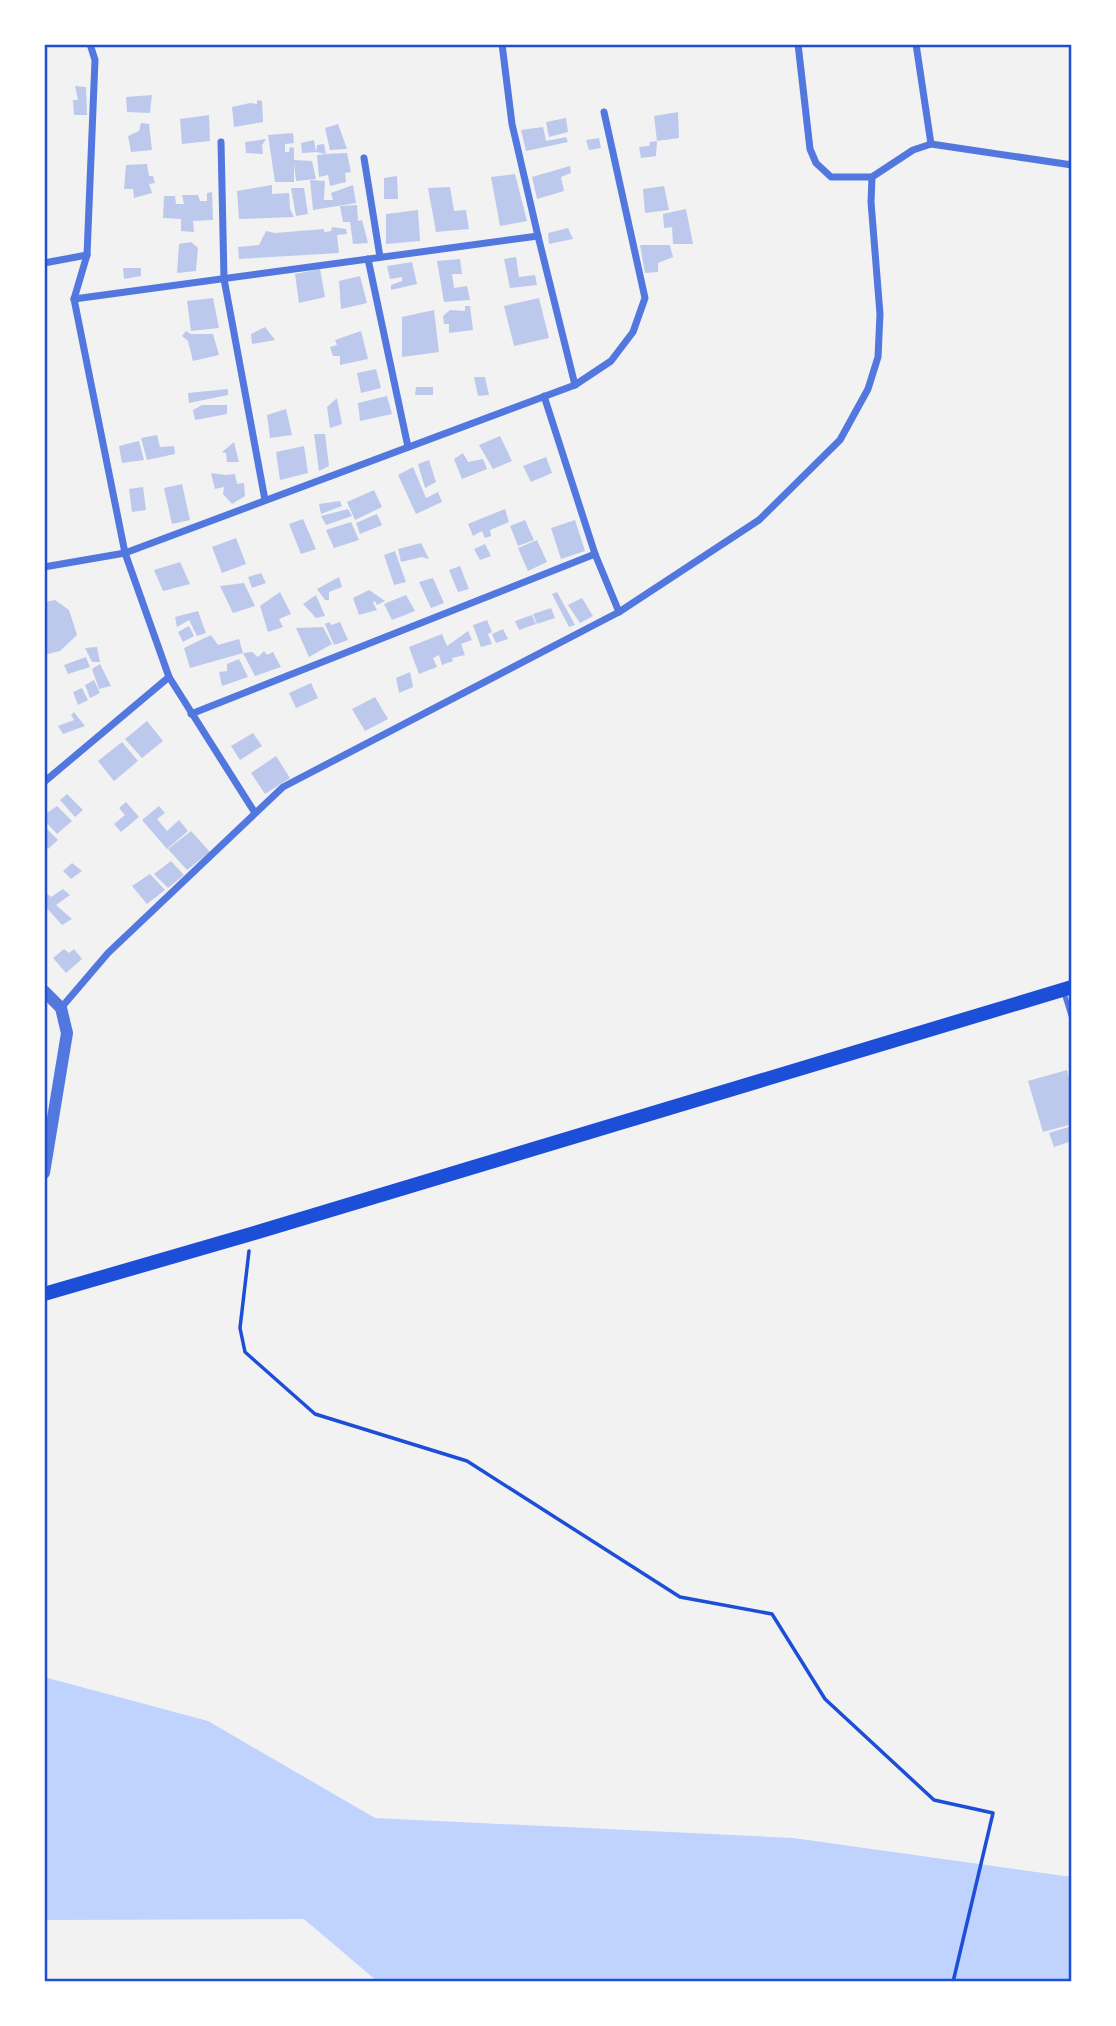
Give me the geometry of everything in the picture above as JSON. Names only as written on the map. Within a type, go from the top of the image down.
[{"type":"main road","points":[[44,1294],[1068,988]]},
{"type":"street","points":[[90,44],[95,60],[87,255],[74,299],[125,553],[169,677],[255,813]]},
{"type":"street","points":[[502,44],[512,124],[575,385]]},
{"type":"street","points":[[798,44],[810,149],[817,163],[831,177],[872,177],[913,150],[931,145],[1072,164]]},
{"type":"street","points":[[916,44],[931,145]]},
{"type":"street","points":[[44,567],[125,553],[575,385],[611,361],[633,332],[645,298],[604,112]]},
{"type":"street","points":[[222,142],[224,279],[265,500]]},
{"type":"street","points":[[364,158],[380,257]]},
{"type":"street","points":[[61,1008],[108,953],[283,787],[619,612],[759,520],[840,440],[868,388],[878,357],[880,314],[871,202],[872,177]]},
{"type":"street","points":[[74,299],[538,236]]},
{"type":"street","points":[[44,263],[87,255]]},
{"type":"street","points":[[368,259],[408,447]]},
{"type":"street","points":[[544,396],[595,554],[619,612]]},
{"type":"street","points":[[191,714],[595,554]]},
{"type":"street","points":[[44,782],[169,677]]},
{"type":"street","points":[[44,992],[61,1008],[67,1033],[44,1173]]},
{"type":"lane","points":[[1068,988],[1072,1019]]},
{"type":"path","points":[[251,1234],[240,1328],[245,1352],[315,1414],[467,1461],[680,1597],[772,1614],[825,1699],[934,1800],[993,1814],[953,1982]]},
{"type":"water","points":[[44,1677],[208,1721],[375,1818],[793,1838],[1072,1877],[1072,1982],[378,1982],[304,1919],[44,1920]]},
{"type":"building","points":[[75,86],[86,87],[87,115],[74,115],[73,100],[78,100]]},
{"type":"building","points":[[152,95],[150,113],[127,112],[126,97]]},
{"type":"building","points":[[257,100],[262,101],[263,122],[234,127],[232,107],[257,104]]},
{"type":"building","points":[[678,112],[679,138],[657,141],[654,116]]},
{"type":"building","points":[[209,115],[210,141],[182,144],[180,119]]},
{"type":"building","points":[[566,118],[568,132],[549,137],[546,122]]},
{"type":"building","points":[[141,123],[149,124],[152,150],[131,152],[128,136],[139,131]]},
{"type":"building","points":[[338,124],[347,149],[330,150],[325,128]]},
{"type":"building","points":[[543,127],[546,141],[566,137],[568,142],[526,151],[521,130]]},
{"type":"building","points":[[293,133],[294,143],[285,144],[285,152],[289,152],[290,147],[294,148],[294,160],[312,161],[316,179],[296,181],[294,163],[294,182],[275,182],[268,135]]},
{"type":"building","points":[[599,138],[601,148],[589,150],[586,140]]},
{"type":"building","points":[[266,139],[262,145],[263,154],[246,153],[245,142]]},
{"type":"building","points":[[314,140],[316,152],[302,153],[301,143]]},
{"type":"building","points":[[657,141],[656,156],[641,158],[639,147],[649,146],[650,142]]},
{"type":"building","points":[[324,144],[326,154],[316,152],[317,145]]},
{"type":"building","points":[[347,153],[351,172],[345,173],[346,182],[330,186],[328,175],[319,177],[317,155]]},
{"type":"building","points":[[147,164],[149,176],[153,176],[155,183],[149,184],[152,193],[134,198],[133,189],[124,189],[126,165]]},
{"type":"building","points":[[570,166],[571,173],[561,177],[564,191],[537,199],[532,177]]},
{"type":"building","points":[[515,174],[527,221],[500,226],[491,177]]},
{"type":"building","points":[[397,176],[398,199],[384,199],[384,178]]},
{"type":"building","points":[[310,180],[325,181],[324,200],[333,200],[331,193],[353,185],[356,203],[313,210]]},
{"type":"building","points":[[272,185],[272,194],[289,193],[290,209],[294,217],[239,219],[237,191]]},
{"type":"building","points":[[664,186],[669,210],[645,213],[643,189]]},
{"type":"building","points":[[450,187],[454,211],[466,210],[469,229],[436,232],[428,188]]},
{"type":"building","points":[[291,188],[304,188],[308,214],[296,216]]},
{"type":"building","points":[[212,192],[213,220],[193,221],[194,232],[181,231],[181,219],[163,218],[164,196],[175,196],[176,204],[184,204],[182,195],[198,195],[200,201],[207,201],[207,193]]},
{"type":"building","points":[[357,205],[358,221],[362,220],[368,243],[353,244],[350,222],[343,222],[340,206]]},
{"type":"building","points":[[686,209],[693,244],[673,244],[672,227],[664,228],[663,214]]},
{"type":"building","points":[[418,210],[420,241],[386,244],[386,214]]},
{"type":"building","points":[[332,227],[346,229],[347,234],[337,235],[339,253],[239,259],[238,247],[259,245],[266,231],[275,233],[324,229],[324,232],[331,231]]},
{"type":"building","points":[[568,228],[573,239],[549,244],[548,233]]},
{"type":"building","points":[[191,242],[198,248],[196,271],[177,273],[179,244]]},
{"type":"building","points":[[640,245],[670,245],[673,257],[658,263],[658,272],[645,273]]},
{"type":"building","points":[[516,257],[519,277],[535,275],[537,285],[510,288],[504,259]]},
{"type":"building","points":[[460,259],[462,274],[452,274],[454,288],[467,286],[470,300],[444,302],[437,261]]},
{"type":"building","points":[[412,262],[417,284],[391,290],[391,285],[402,281],[402,277],[390,279],[387,266]]},
{"type":"building","points":[[123,268],[141,268],[141,276],[124,279]]},
{"type":"building","points":[[320,269],[325,297],[299,303],[295,274]]},
{"type":"building","points":[[360,276],[367,303],[341,309],[339,281]]},
{"type":"building","points":[[213,298],[219,328],[191,331],[187,301]]},
{"type":"building","points":[[539,298],[549,338],[514,346],[504,306]]},
{"type":"building","points":[[465,306],[470,306],[473,330],[449,333],[449,324],[444,324],[443,316],[450,310],[465,311]]},
{"type":"building","points":[[434,310],[439,352],[402,357],[402,317]]},
{"type":"building","points":[[265,327],[275,340],[252,344],[251,334]]},
{"type":"building","points":[[186,331],[191,334],[213,334],[219,355],[193,361],[188,341],[182,336]]},
{"type":"building","points":[[361,331],[368,359],[340,365],[340,356],[333,356],[330,347],[337,345],[335,340]]},
{"type":"building","points":[[376,369],[381,388],[361,393],[357,373]]},
{"type":"building","points":[[474,377],[485,377],[489,395],[478,396]]},
{"type":"building","points":[[416,387],[433,387],[433,395],[415,395]]},
{"type":"building","points":[[228,389],[228,395],[189,403],[188,393]]},
{"type":"building","points":[[387,396],[392,414],[360,421],[358,403]]},
{"type":"building","points":[[337,398],[342,424],[330,428],[327,407]]},
{"type":"building","points":[[202,405],[227,405],[227,414],[195,420],[193,410]]},
{"type":"building","points":[[286,409],[292,435],[270,438],[267,415]]},
{"type":"building","points":[[314,434],[325,434],[329,466],[319,471]]},
{"type":"building","points":[[157,435],[160,447],[174,446],[175,454],[147,460],[141,438]]},
{"type":"building","points":[[500,436],[512,461],[493,469],[479,445]]},
{"type":"building","points":[[139,441],[144,460],[122,463],[119,446]]},
{"type":"building","points":[[234,442],[239,462],[227,462],[226,453],[222,452]]},
{"type":"building","points":[[304,446],[308,473],[280,480],[276,452]]},
{"type":"building","points":[[463,453],[468,462],[483,459],[487,469],[462,479],[454,459]]},
{"type":"building","points":[[546,457],[552,473],[531,482],[523,466]]},
{"type":"building","points":[[429,460],[436,482],[425,488],[418,464]]},
{"type":"building","points":[[413,467],[426,498],[438,492],[442,502],[416,514],[398,475]]},
{"type":"building","points":[[211,473],[235,474],[237,484],[244,483],[245,496],[232,504],[223,494],[224,487],[215,489]]},
{"type":"building","points":[[182,484],[190,520],[172,524],[164,488]]},
{"type":"building","points":[[143,487],[146,510],[132,512],[129,489]]},
{"type":"building","points":[[374,490],[382,507],[355,520],[347,502]]},
{"type":"building","points":[[340,501],[342,506],[321,514],[319,504]]},
{"type":"building","points":[[348,509],[352,516],[326,525],[321,516]]},
{"type":"building","points":[[505,509],[509,522],[490,530],[491,536],[485,538],[482,531],[473,536],[468,524]]},
{"type":"building","points":[[377,514],[382,525],[360,534],[356,523]]},
{"type":"building","points":[[303,519],[316,549],[301,554],[289,524]]},
{"type":"building","points":[[525,520],[534,540],[518,546],[510,526]]},
{"type":"building","points":[[575,520],[585,551],[561,559],[551,528]]},
{"type":"building","points":[[351,522],[359,540],[334,548],[326,530]]},
{"type":"building","points":[[236,538],[246,564],[222,573],[212,547]]},
{"type":"building","points":[[537,540],[547,562],[528,571],[518,548]]},
{"type":"building","points":[[421,543],[429,559],[422,557],[401,562],[398,549]]},
{"type":"building","points":[[485,544],[491,556],[480,560],[474,549]]},
{"type":"building","points":[[395,551],[406,582],[394,585],[384,555]]},
{"type":"building","points":[[180,562],[190,584],[163,591],[154,570]]},
{"type":"building","points":[[460,566],[469,589],[458,592],[449,570]]},
{"type":"building","points":[[261,573],[266,583],[252,588],[248,577]]},
{"type":"building","points":[[339,577],[342,587],[329,592],[329,600],[325,600],[317,589]]},
{"type":"building","points":[[433,578],[444,603],[431,608],[419,582]]},
{"type":"building","points":[[244,583],[255,606],[233,613],[220,586]]},
{"type":"building","points":[[369,590],[385,601],[377,605],[375,601],[373,603],[377,610],[359,615],[353,598]]},
{"type":"building","points":[[280,592],[291,614],[279,619],[283,627],[268,632],[260,606]]},
{"type":"building","points":[[557,592],[575,625],[569,627],[552,594]]},
{"type":"building","points":[[316,595],[325,616],[316,618],[303,604]]},
{"type":"building","points":[[406,595],[415,611],[392,620],[384,604]]},
{"type":"building","points":[[582,598],[593,616],[580,623],[568,605]]},
{"type":"building","points":[[55,600],[69,610],[77,635],[60,651],[44,655],[44,602]]},
{"type":"building","points":[[551,608],[555,618],[537,624],[533,614]]},
{"type":"building","points":[[198,611],[206,633],[197,636],[189,620],[177,627],[175,617]]},
{"type":"building","points":[[532,615],[536,624],[519,630],[515,621]]},
{"type":"building","points":[[487,620],[492,632],[488,634],[492,644],[481,647],[473,625]]},
{"type":"building","points":[[329,622],[331,625],[340,622],[348,640],[334,645],[325,624]]},
{"type":"building","points":[[189,626],[194,636],[183,642],[178,632]]},
{"type":"building","points":[[323,627],[332,644],[309,657],[296,628]]},
{"type":"building","points":[[503,629],[508,639],[496,643],[492,634]]},
{"type":"building","points":[[468,631],[472,640],[461,644],[465,655],[452,658],[453,661],[442,665],[439,655],[433,658],[437,667],[419,674],[409,647],[442,634],[447,646]]},
{"type":"building","points":[[211,635],[218,645],[239,639],[243,653],[190,668],[184,648]]},
{"type":"building","points":[[97,647],[100,662],[92,662],[85,648]]},
{"type":"building","points":[[264,651],[267,655],[273,652],[281,667],[255,676],[243,653],[252,652],[258,657]]},
{"type":"building","points":[[86,657],[90,667],[68,674],[64,665]]},
{"type":"building","points":[[239,659],[248,677],[222,686],[219,672],[227,671],[227,664]]},
{"type":"building","points":[[100,664],[111,686],[99,689],[92,669]]},
{"type":"building","points":[[410,672],[413,687],[399,693],[396,678]]},
{"type":"building","points":[[94,680],[100,693],[90,698],[85,685]]},
{"type":"building","points":[[311,683],[318,698],[296,708],[289,693]]},
{"type":"building","points":[[82,688],[88,700],[78,705],[73,692]]},
{"type":"building","points":[[375,697],[388,719],[365,731],[352,709]]},
{"type":"building","points":[[74,712],[85,726],[63,734],[58,726],[74,720],[71,715]]},
{"type":"building","points":[[147,721],[163,741],[142,758],[125,739]]},
{"type":"building","points":[[253,733],[262,746],[240,760],[231,746]]},
{"type":"building","points":[[122,742],[138,761],[114,781],[98,761]]},
{"type":"building","points":[[276,756],[290,778],[265,794],[251,773]]},
{"type":"building","points":[[67,794],[83,810],[75,817],[60,800]]},
{"type":"building","points":[[126,802],[139,817],[121,832],[114,824],[125,815],[119,808]]},
{"type":"building","points":[[57,806],[72,821],[57,834],[44,820],[44,815]]},
{"type":"building","points":[[159,806],[165,813],[157,819],[167,831],[179,820],[188,831],[167,849],[142,820]]},
{"type":"building","points":[[44,826],[58,840],[48,849],[44,845]]},
{"type":"building","points":[[191,831],[210,852],[187,870],[168,849]]},
{"type":"building","points":[[171,861],[184,875],[168,888],[154,874]]},
{"type":"building","points":[[72,863],[82,871],[71,879],[63,871]]},
{"type":"building","points":[[150,874],[165,890],[147,904],[132,886]]},
{"type":"building","points":[[63,889],[70,895],[56,905],[72,919],[62,925],[44,905],[44,891],[51,897]]},
{"type":"building","points":[[64,949],[69,953],[74,949],[82,959],[66,973],[53,958]]},
{"type":"building","points":[[1067,1070],[1072,1090],[1072,1124],[1043,1132],[1028,1081]]},
{"type":"building","points":[[1072,1126],[1072,1141],[1054,1147],[1049,1133]]}]
